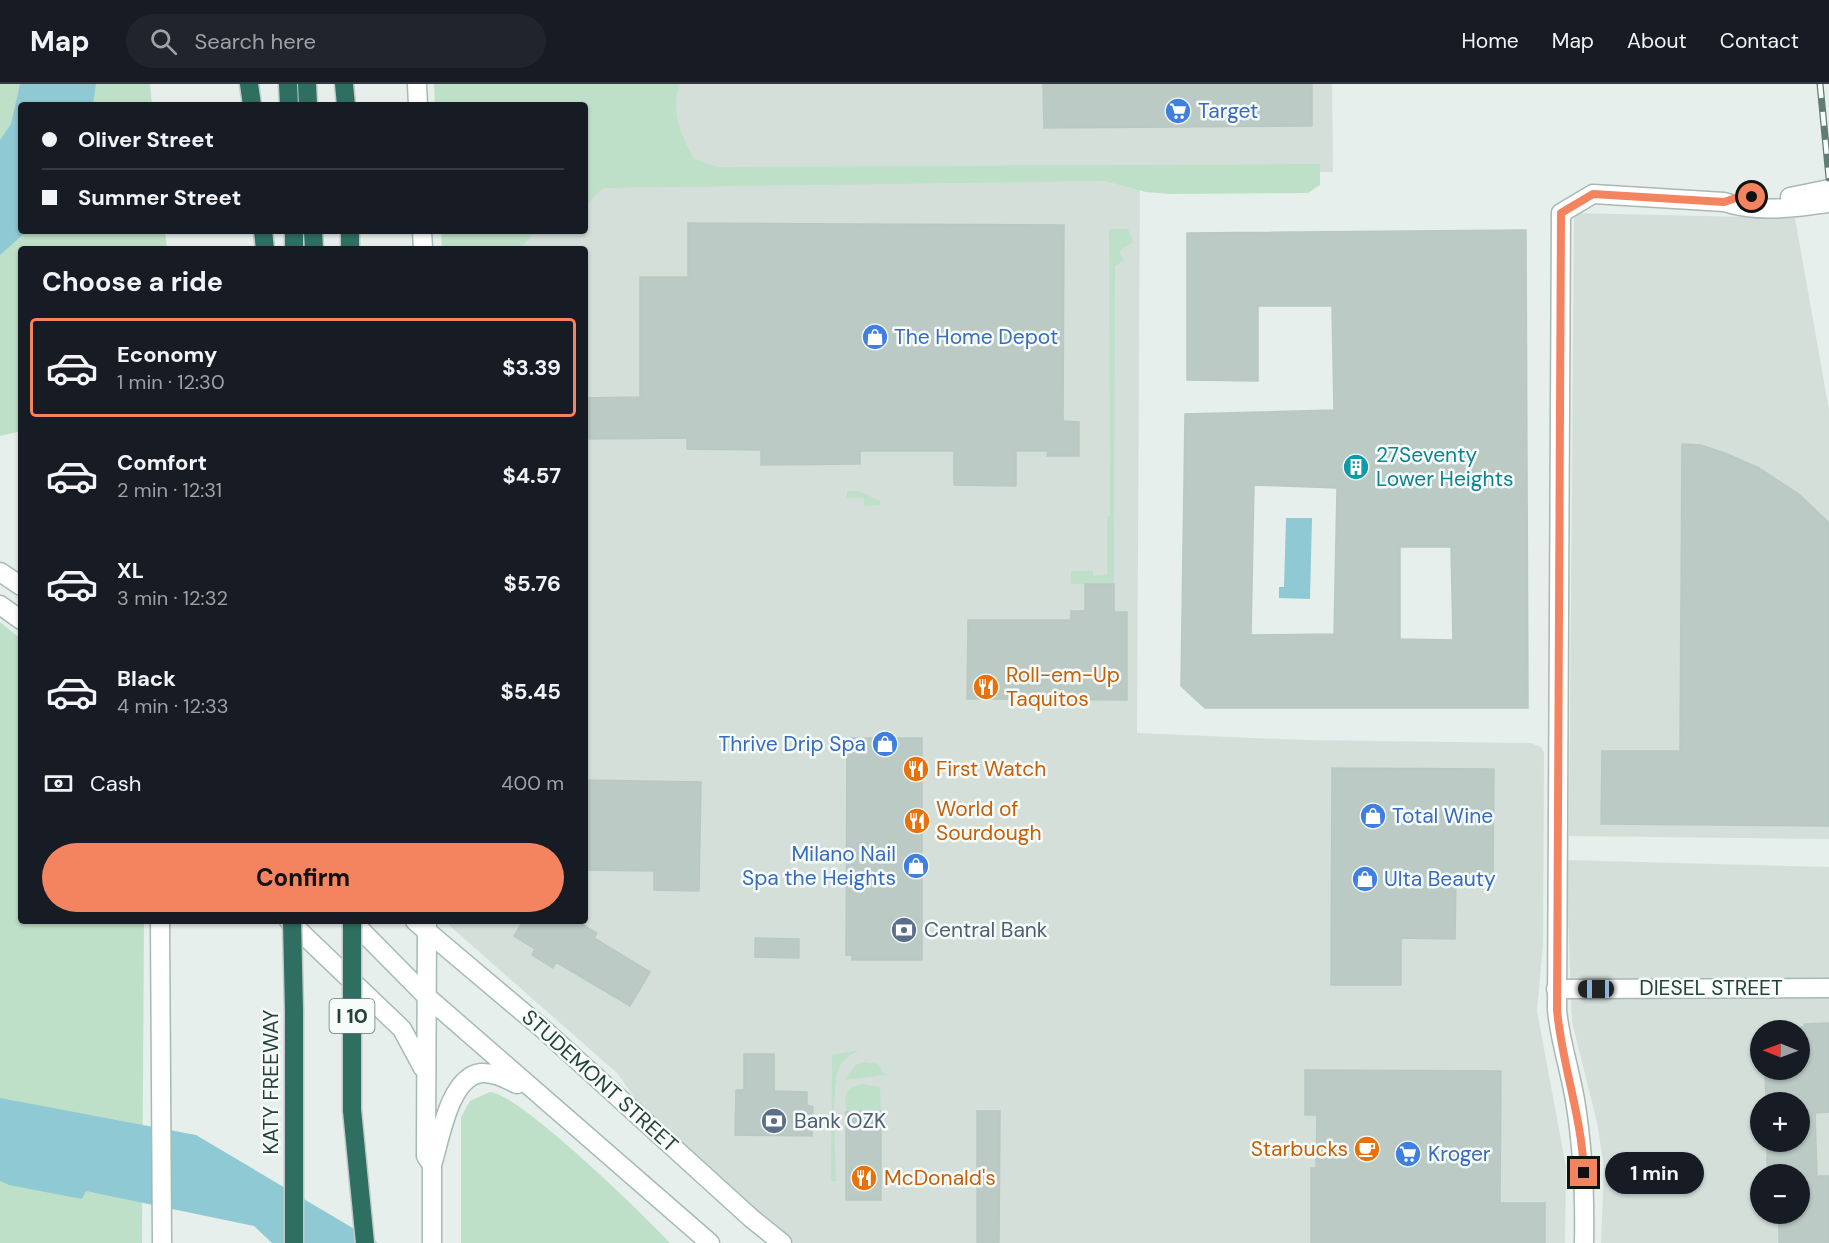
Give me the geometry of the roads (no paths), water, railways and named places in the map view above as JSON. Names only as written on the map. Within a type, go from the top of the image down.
[{"type":"highway","points":[[249,84],[252,102]]},
{"type":"highway","points":[[288,84],[289,102]]},
{"type":"highway","points":[[307,84],[308,102]]},
{"type":"highway","points":[[344,84],[346,102]]},
{"type":"highway","name":"KATY FREEWAY","points":[[291,924],[294,1243]]},
{"type":"highway","name":"I 10","points":[[352,924],[353,1243]]},
{"type":"highway","points":[[352,1110],[365,1243]]},
{"type":"main road","points":[[417,84],[418,102]]},
{"type":"main road","points":[[1724,202],[1742,196],[1781,198],[1829,189]]},
{"type":"main road","points":[[1584,1243],[1583,1152],[1574,1097],[1559,1039],[1556,989],[1561,213],[1593,194],[1724,202],[1742,208],[1781,209],[1829,203]]},
{"type":"main road","points":[[0,572],[18,584]]},
{"type":"main road","points":[[0,605],[18,618]]},
{"type":"main road","points":[[160,924],[162,1243]]},
{"type":"main road","points":[[159,967],[171,924]]},
{"type":"main road","points":[[294,924],[402,1029],[426,1072]]},
{"type":"main road","points":[[355,924],[425,994],[532,1090],[710,1243]]},
{"type":"main road","points":[[423,925],[426,1156],[432,1165]]},
{"type":"main road","name":"STUDEMONT STREET","points":[[423,925],[783,1243]]},
{"type":"main road","name":"DIESEL STREET","points":[[1556,989],[1829,988]]},
{"type":"main road","points":[[432,1243],[432,1165],[453,1097],[465,1081],[478,1074],[495,1074],[532,1090]]},
{"type":"water","points":[[20,84],[96,84],[93,102],[18,102],[18,234],[24,234],[0,255],[0,140],[11,124]]},
{"type":"water","points":[[1286,518],[1312,518],[1310,599],[1279,598],[1279,587],[1284,587]]},
{"type":"water","points":[[0,1098],[196,1135],[378,1243],[272,1243],[254,1226],[86,1191],[82,1199],[9,1185],[0,1181]]},
{"type":"railway","points":[[1820,84],[1829,178]]},
{"type":"place","name":"Target","points":[[1178,111]]},
{"type":"place","name":"The Home Depot","points":[[875,337]]},
{"type":"place","name":"27Seventy Lower Heights","points":[[1356,467]]},
{"type":"place","name":"Roll-em-Up Taquitos","points":[[986,687]]},
{"type":"place","name":"Thrive Drip Spa","points":[[885,744]]},
{"type":"place","name":"First Watch","points":[[916,769]]},
{"type":"place","name":"Total Wine","points":[[1373,816]]},
{"type":"place","name":"World of Sourdough","points":[[917,821]]},
{"type":"place","name":"Milano Nail Spa the Heights","points":[[916,866]]},
{"type":"place","name":"Ulta Beauty","points":[[1365,879]]},
{"type":"place","name":"Central Bank","points":[[904,930]]},
{"type":"place","name":"Bank OZK","points":[[774,1121]]},
{"type":"place","name":"Starbucks","points":[[1367,1149]]},
{"type":"place","name":"Kroger","points":[[1408,1154]]},
{"type":"place","name":"McDonald's","points":[[864,1178]]}]
